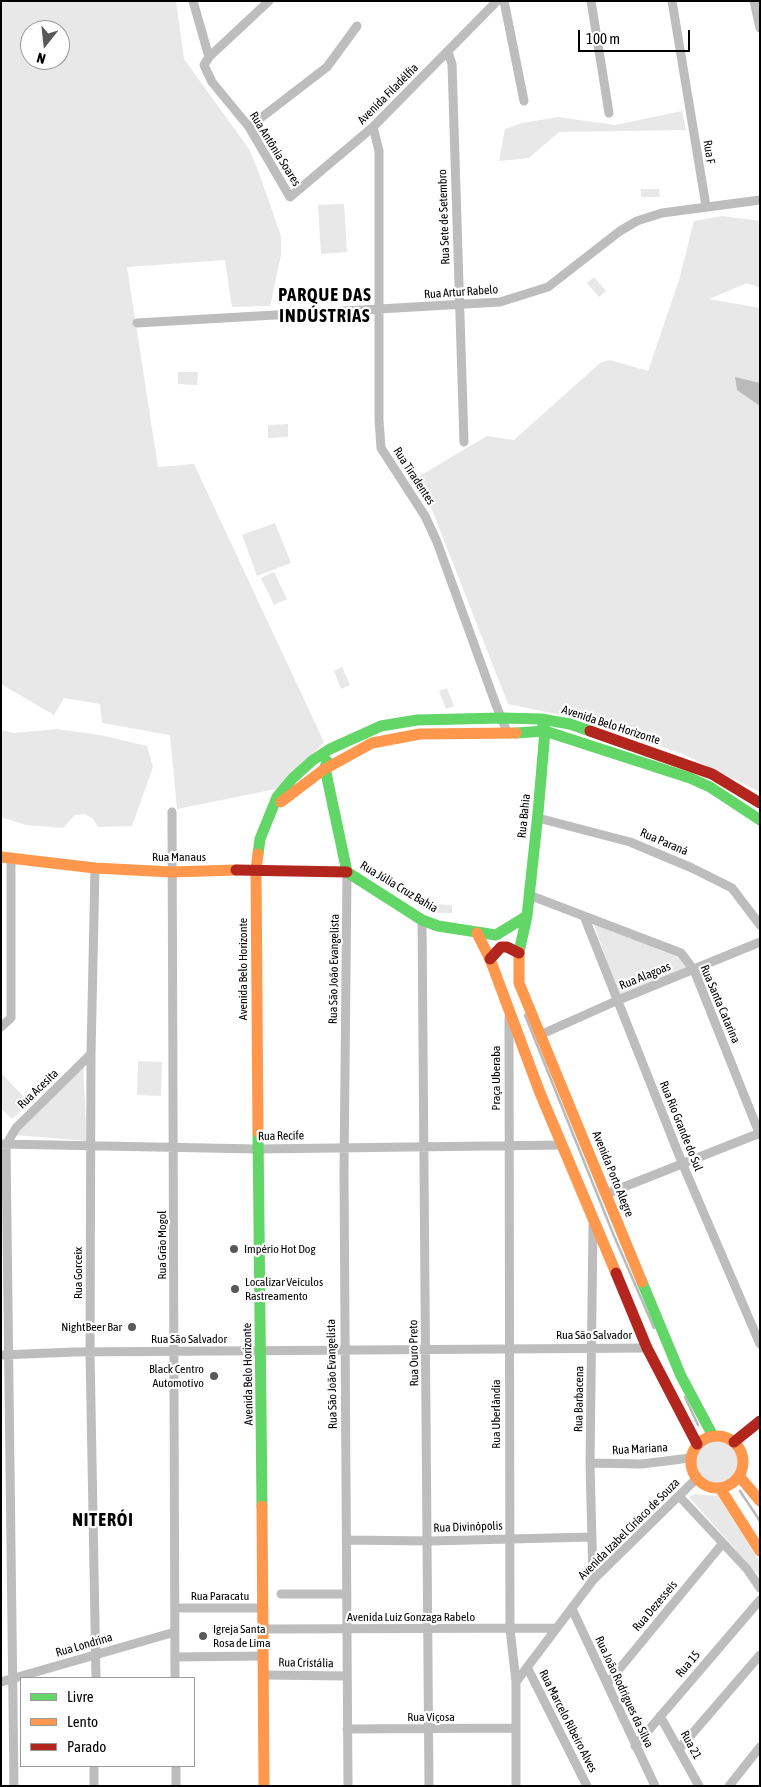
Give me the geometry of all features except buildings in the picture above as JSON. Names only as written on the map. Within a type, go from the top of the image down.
[{"type":"main road","name":"Avenida Belo Horizonte","points":[[264,1786],[265,1629],[256,870],[260,839],[277,797],[293,778],[330,749],[381,726],[417,720],[502,718],[541,719],[570,724],[712,774],[760,803]]},
{"type":"main road","name":"Rua Bahia","points":[[527,916],[545,731],[541,719]]},
{"type":"main road","name":"Avenida Belo Horizonte","points":[[269,815],[288,795],[325,768],[372,743],[420,734],[508,734],[545,731],[690,778],[716,790],[760,820]]},
{"type":"main road","name":"Rua Júlia Cruz Bahia","points":[[330,749],[325,768],[347,872],[422,920],[438,926],[496,935],[514,926],[527,916]]},
{"type":"main road","name":"Rua Manaus","points":[[6,857],[95,868],[172,872],[256,870],[347,872]]},
{"type":"main road","name":"Avenida Porto Alegre","points":[[527,916],[519,953],[519,983],[681,1376],[713,1436]]},
{"type":"main road","points":[[477,933],[490,959],[562,1145],[647,1348],[697,1444]]},
{"type":"main road","points":[[490,959],[501,947],[507,946],[519,953]]},
{"type":"main road","points":[[734,1442],[760,1420]]},
{"type":"main road","points":[[713,1436],[723,1436],[734,1442],[742,1453],[743,1460],[740,1477],[728,1486],[720,1488],[709,1487],[696,1478],[692,1473],[690,1458],[697,1444],[713,1436]]},
{"type":"main road","points":[[740,1477],[760,1501]]},
{"type":"main road","points":[[720,1488],[760,1551]]},
{"type":"street","points":[[193,1],[209,57],[269,1]]},
{"type":"street","name":"Avenida Filadélfia","points":[[290,196],[373,127],[497,1]]},
{"type":"street","points":[[504,1],[524,100]]},
{"type":"street","points":[[591,1],[609,113]]},
{"type":"street","name":"Rua F","points":[[672,1],[706,206]]},
{"type":"street","points":[[754,1],[760,28]]},
{"type":"street","points":[[249,127],[328,67],[356,26]]},
{"type":"street","name":"Rua Sete de Setembro","points":[[448,52],[452,64],[464,442]]},
{"type":"street","name":"Rua Antônia Soares","points":[[209,57],[204,65],[212,82],[249,127],[290,196]]},
{"type":"street","name":"Rua Tiradentes","points":[[373,127],[379,151],[378,309],[381,448],[424,516],[437,542],[508,734]]},
{"type":"street","name":"Rua Artur Rabelo","points":[[137,322],[500,302],[548,287],[620,231],[637,221],[662,212],[760,200]]},
{"type":"street","name":"Rua Grão Mogol","points":[[172,812],[175,1677]]},
{"type":"street","name":"Rua Paraná","points":[[538,818],[630,842],[692,868],[732,888],[760,925]]},
{"type":"street","points":[[1,1028],[6,1018],[11,936],[6,857]]},
{"type":"street","name":"Rua Gorceix","points":[[95,868],[91,1054],[90,1352],[96,1677]]},
{"type":"street","name":"Rua São João Evangelista","points":[[347,872],[344,1350],[348,1786]]},
{"type":"street","name":"Rua Santa Catarina","points":[[529,895],[681,953],[694,970],[760,1134]]},
{"type":"street","name":"Rua Rio Grande do Sul","points":[[584,916],[616,1001],[683,1165],[760,1344]]},
{"type":"street","name":"Rua Ouro Preto","points":[[422,920],[429,1786]]},
{"type":"street","points":[[1,937],[11,936]]},
{"type":"street","name":"Rua Alagoas","points":[[540,1035],[616,1001],[760,942]]},
{"type":"street","name":"Praça Uberaba","points":[[508,1145],[509,1011]]},
{"type":"street","name":"Rua Acesita","points":[[4,1145],[16,1128],[91,1054]]},
{"type":"street","points":[[606,1194],[760,1134]]},
{"type":"street","points":[[4,1145],[5,1354],[11,1508],[14,1786]]},
{"type":"street","name":"Rua Recife","points":[[4,1145],[258,1149],[562,1145]]},
{"type":"street","name":"Rua Uberlândia","points":[[508,1145],[510,1628],[516,1682]]},
{"type":"street","name":"Rua Barbacena","points":[[593,1218],[590,1463],[593,1580]]},
{"type":"street","name":"Rua São Salvador","points":[[5,1354],[426,1348],[647,1348]]},
{"type":"street","name":"Rua Mariana","points":[[590,1463],[642,1464],[690,1458]]},
{"type":"street","name":"Avenida Izabel Ciríaco de Souza","points":[[516,1682],[593,1580],[696,1478]]},
{"type":"street","points":[[679,1496],[747,1569],[760,1588]]},
{"type":"street","points":[[1,1512],[11,1508]]},
{"type":"street","name":"Rua Divinópolis","points":[[347,1540],[428,1541],[591,1537]]},
{"type":"street","name":"Rua Dezesseis","points":[[606,1684],[723,1543]]},
{"type":"street","points":[[281,1594],[347,1594]]},
{"type":"street","name":"Rua 15","points":[[635,1746],[760,1600]]},
{"type":"street","name":"Rua Paracatu","points":[[175,1608],[264,1608]]},
{"type":"street","name":"Rua João Rodrigues da Silva","points":[[572,1609],[655,1786]]},
{"type":"street","name":"Avenida Luiz Gonzaga Rabelo","points":[[265,1629],[557,1628]]},
{"type":"street","name":"Rua Londrina","points":[[1,1682],[175,1632]]},
{"type":"street","points":[[679,1749],[760,1655]]},
{"type":"street","points":[[175,1657],[264,1656]]},
{"type":"street","name":"Rua Marcelo Ribeiro Alves","points":[[527,1667],[587,1786]]},
{"type":"street","name":"Rua Cristália","points":[[264,1675],[347,1676]]},
{"type":"street","points":[[516,1682],[516,1786]]},
{"type":"street","name":"Rua 21","points":[[660,1716],[698,1786]]},
{"type":"street","name":"Rua Viçosa","points":[[347,1729],[516,1728]]},
{"type":"street","points":[[728,1786],[760,1748]]},
{"type":"street","points":[[94,1767],[94,1786]]},
{"type":"street","points":[[176,1767],[176,1786]]},
{"type":"street","points":[[516,1775],[521,1786]]},
{"type":"shaded area","points":[[1,1],[176,1],[184,59],[249,149],[281,236],[281,255],[270,306],[232,307],[225,260],[127,267],[158,467],[194,464],[324,742],[281,788],[177,809],[170,735],[102,723],[100,704],[64,698],[54,715],[1,684]]},
{"type":"shaded area","points":[[682,111],[686,130],[559,132],[529,158],[499,161],[505,129],[522,123],[558,117],[615,125]]},
{"type":"shaded area","points":[[641,189],[659,189],[660,197],[641,197]]},
{"type":"shaded area","points":[[344,204],[347,252],[321,254],[318,205]]},
{"type":"shaded area","points":[[722,216],[760,221],[760,288],[747,283],[709,299],[760,308],[760,792],[683,754],[589,721],[508,704],[429,502],[413,480],[487,436],[514,440],[600,363],[610,360],[648,371],[680,277],[694,221]]},
{"type":"shaded area","points":[[594,277],[606,291],[599,297],[587,283]]},
{"type":"shaded area","points":[[178,372],[198,372],[197,385],[178,384]]},
{"type":"shaded area","points":[[735,377],[760,383],[760,406],[737,390]]},
{"type":"shaded area","points":[[288,424],[288,437],[268,438],[268,425]]},
{"type":"shaded area","points":[[275,523],[291,563],[257,576],[242,535]]},
{"type":"shaded area","points":[[274,572],[287,599],[274,605],[261,578]]},
{"type":"shaded area","points":[[342,667],[350,685],[341,689],[334,671]]},
{"type":"shaded area","points":[[447,688],[454,706],[446,709],[439,691]]},
{"type":"shaded area","points":[[57,729],[100,735],[147,746],[153,767],[132,826],[98,827],[93,819],[85,814],[75,815],[63,828],[26,825],[1,817],[1,730],[14,733]]},
{"type":"shaded area","points":[[432,904],[452,905],[452,913],[432,913]]},
{"type":"shaded area","points":[[594,924],[680,958],[688,969],[619,997]]},
{"type":"shaded area","points":[[138,1061],[162,1062],[161,1096],[137,1095]]},
{"type":"shaded area","points":[[83,1065],[87,1141],[16,1135]]},
{"type":"shaded area","points":[[1,1073],[30,1103],[12,1119],[1,1108]]},
{"type":"shaded area","points":[[713,1439],[721,1439],[733,1445],[739,1461],[733,1477],[721,1483],[713,1483],[701,1477],[695,1465],[695,1457],[701,1445]]},
{"type":"shaded area","points":[[695,1494],[718,1496],[760,1562],[760,1577],[689,1497]]},
{"type":"waterway","points":[[525,1015],[614,1236],[654,1328]]},
{"type":"waterway","points":[[685,1397],[698,1425]]},
{"type":"waterway","points":[[740,1491],[760,1521]]},
{"type":"traffic: fast","points":[[258,854],[260,839],[277,797],[293,778],[313,760],[330,749],[381,726],[417,720],[502,718],[541,719],[570,724],[590,731]]},
{"type":"traffic: fast","points":[[519,952],[527,916],[538,813],[545,731],[541,719]]},
{"type":"traffic: fast","points":[[516,733],[545,731],[690,778],[710,787],[760,820]]},
{"type":"traffic: fast","points":[[327,761],[325,768],[347,872],[422,920],[438,926],[496,935],[527,916]]},
{"type":"traffic: fast","points":[[258,1132],[262,1506]]},
{"type":"traffic: fast","points":[[642,1282],[681,1376],[713,1436]]},
{"type":"traffic: slow","points":[[281,802],[323,770],[372,743],[420,734],[516,733]]},
{"type":"traffic: slow","points":[[258,854],[256,870],[258,1132]]},
{"type":"traffic: slow","points":[[1,857],[95,868],[172,872],[236,870]]},
{"type":"traffic: slow","points":[[477,933],[490,959],[540,1093],[616,1273]]},
{"type":"traffic: slow","points":[[519,952],[519,983],[642,1282]]},
{"type":"traffic: slow","points":[[712,1436],[722,1436],[732,1440],[739,1447],[743,1462],[739,1477],[732,1484],[722,1488],[712,1488],[702,1484],[695,1477],[691,1467],[691,1457],[695,1447],[702,1440],[712,1436]]},
{"type":"traffic: slow","points":[[740,1477],[760,1501]]},
{"type":"traffic: slow","points":[[720,1488],[760,1551]]},
{"type":"traffic: slow","points":[[262,1506],[264,1786]]},
{"type":"traffic: jam","points":[[590,731],[712,774],[760,803]]},
{"type":"traffic: jam","points":[[236,870],[347,872]]},
{"type":"traffic: jam","points":[[490,959],[501,947],[507,947],[519,953]]},
{"type":"traffic: jam","points":[[616,1273],[647,1348],[697,1444]]},
{"type":"traffic: jam","points":[[734,1442],[760,1421]]},
{"type":"place","name":"Império Hot Dog","points":[[234,1249]]},
{"type":"place","name":"Localizar Veículos Rastreamento","points":[[235,1289]]},
{"type":"place","name":"NightBeer Bar","points":[[132,1327]]},
{"type":"place","name":"Black Centro Automotivo","points":[[214,1376]]},
{"type":"place","name":"Igreja Santa Rosa de Lima","points":[[203,1636]]},
{"type":"district","name":"PARQUE DAS INDÚSTRIAS","points":[[325,305]]},
{"type":"district","name":"NITERÓI","points":[[103,1520]]}]
